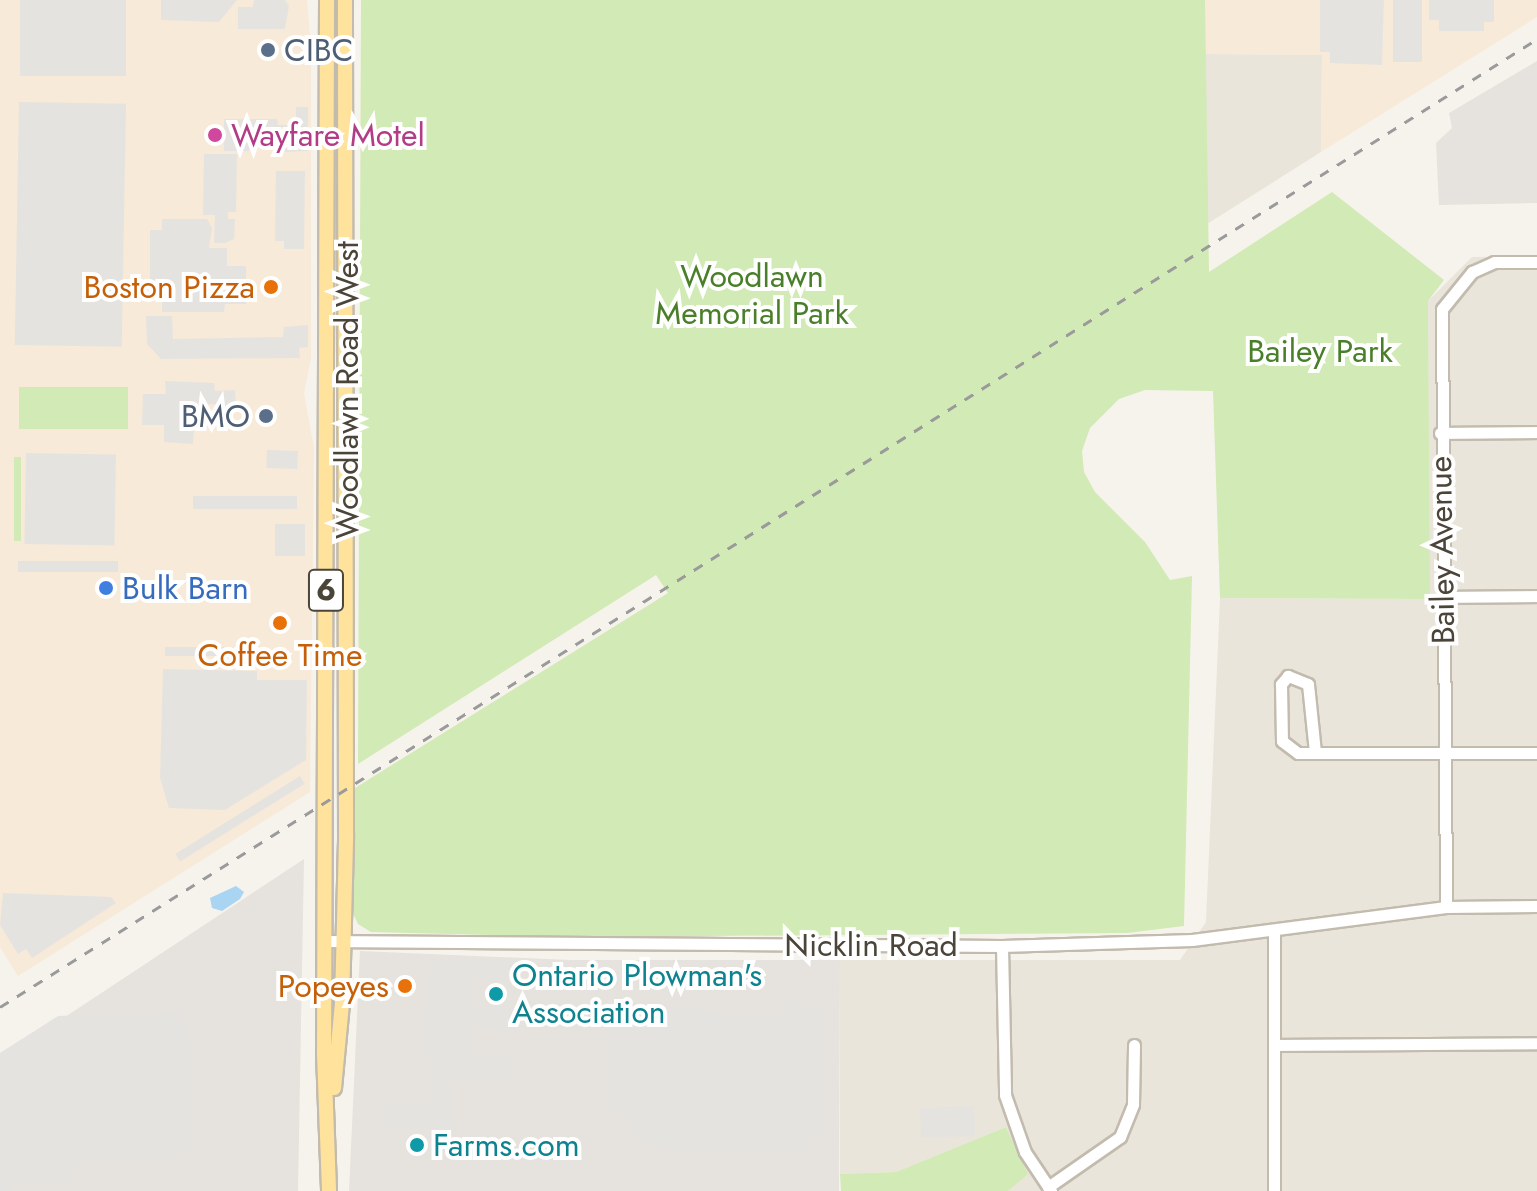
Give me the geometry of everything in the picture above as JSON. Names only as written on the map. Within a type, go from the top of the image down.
[{"type":"main road","name":"Woodlawn Road West","points":[[327,0],[324,1053],[330,1116]]},
{"type":"main road","name":"Woodlawn Road West","points":[[329,1191],[330,1116],[343,940],[345,0]]},
{"type":"street","name":"Bailey Avenue","points":[[1446,907],[1440,433],[1446,298],[1461,280],[1494,262],[1537,262]]},
{"type":"street","points":[[1440,433],[1537,432]]},
{"type":"street","points":[[1443,597],[1537,596]]},
{"type":"street","points":[[1315,752],[1308,684],[1288,676],[1281,684],[1282,741],[1298,753],[1537,753]]},
{"type":"street","name":"Nicklin Road","points":[[325,941],[1002,946],[1274,933],[1446,907],[1537,906]]},
{"type":"street","points":[[1274,933],[1274,1191]]},
{"type":"street","points":[[1002,946],[1005,1095],[1025,1152],[1050,1189],[1120,1137],[1133,1104],[1134,1045]]},
{"type":"street","points":[[1276,1045],[1537,1043]]},
{"type":"shaded area","points":[[0,0],[307,0],[311,49],[311,358],[304,393],[314,448],[310,792],[18,976],[0,947]]},
{"type":"shaded area","points":[[20,0],[126,0],[126,76],[20,76]]},
{"type":"shaded area","points":[[161,0],[237,0],[219,22],[161,20]]},
{"type":"shaded area","points":[[254,0],[285,0],[289,6],[285,29],[238,29],[238,7],[253,7]]},
{"type":"shaded area","points":[[1205,0],[1537,0],[1537,17],[1321,152],[1322,55],[1205,54]]},
{"type":"shaded area","points":[[1320,0],[1384,0],[1382,65],[1330,63],[1330,52],[1320,52]]},
{"type":"shaded area","points":[[1393,0],[1422,0],[1422,62],[1393,62]]},
{"type":"shaded area","points":[[1429,0],[1494,0],[1494,22],[1484,22],[1484,31],[1439,31],[1439,20],[1429,20]]},
{"type":"shaded area","points":[[1205,54],[1322,55],[1321,152],[1207,224]]},
{"type":"shaded area","points":[[1537,61],[1537,203],[1439,205],[1436,143],[1452,128],[1449,113]]},
{"type":"shaded area","points":[[19,102],[126,104],[122,347],[15,345]]},
{"type":"shaded area","points":[[296,107],[308,107],[308,151],[283,152],[283,127],[249,127],[249,151],[224,151],[224,119],[277,119],[278,125],[296,125]]},
{"type":"shaded area","points":[[204,154],[237,154],[236,212],[228,212],[228,219],[235,219],[234,239],[225,243],[214,243],[215,215],[203,215]]},
{"type":"shaded area","points":[[276,171],[305,171],[304,249],[284,249],[284,241],[275,241]]},
{"type":"shaded area","points":[[162,219],[207,219],[212,228],[209,248],[227,248],[227,266],[246,266],[246,304],[225,304],[224,312],[162,312],[162,300],[150,300],[150,230],[162,230]]},
{"type":"shaded area","points":[[1537,256],[1537,1191],[1008,1191],[1027,1174],[1006,1127],[896,1172],[840,1174],[840,960],[1180,960],[1206,922],[1220,598],[1429,599],[1428,301],[1472,257]]},
{"type":"shaded area","points":[[146,316],[172,316],[173,339],[283,337],[284,327],[308,325],[308,347],[299,348],[300,358],[161,359],[147,344]]},
{"type":"shaded area","points":[[165,381],[214,383],[215,391],[235,390],[236,408],[228,407],[227,418],[215,417],[215,404],[195,405],[193,444],[164,442],[164,425],[142,425],[143,394],[166,394]]},
{"type":"shaded area","points":[[267,450],[298,451],[297,469],[266,468]]},
{"type":"shaded area","points":[[26,453],[116,455],[114,546],[24,544]]},
{"type":"shaded area","points":[[193,496],[297,496],[297,509],[193,509]]},
{"type":"shaded area","points":[[275,524],[305,524],[305,556],[275,556]]},
{"type":"shaded area","points":[[18,561],[118,561],[118,572],[18,572]]},
{"type":"shaded area","points":[[165,647],[255,647],[255,656],[165,656]]},
{"type":"shaded area","points":[[163,669],[257,671],[257,680],[307,680],[306,760],[225,810],[169,808],[160,778]]},
{"type":"shaded area","points":[[300,776],[305,784],[180,862],[175,854]]},
{"type":"shaded area","points":[[304,859],[298,1191],[0,1191],[0,1060]]},
{"type":"shaded area","points":[[3,893],[111,897],[116,903],[32,958],[26,949],[18,954],[0,925]]},
{"type":"shaded area","points":[[360,951],[570,960],[840,960],[839,1191],[349,1191]]},
{"type":"shaded area","points":[[429,959],[520,960],[519,980],[470,980],[470,1005],[509,1005],[510,1028],[471,1028],[469,1055],[512,1059],[511,1083],[451,1082],[451,1129],[384,1129],[384,1102],[432,1101],[432,1065],[425,1043]]},
{"type":"shaded area","points":[[789,998],[808,999],[808,1008],[826,1008],[821,1137],[807,1137],[807,1153],[645,1148],[645,1140],[633,1139],[634,1116],[604,1115],[607,1007],[788,1013]]},
{"type":"shaded area","points":[[188,1010],[192,1153],[176,1151],[177,1162],[74,1159],[73,1183],[13,1182],[12,1191],[0,1191],[0,1053],[58,1016]]},
{"type":"shaded area","points":[[974,1106],[975,1136],[921,1138],[920,1108]]},
{"type":"green space","points":[[361,0],[1205,0],[1209,272],[1332,192],[1444,280],[1428,301],[1430,599],[1220,598],[1213,391],[1145,390],[1119,399],[1090,428],[1082,451],[1084,472],[1095,492],[1145,542],[1170,580],[1192,576],[1184,926],[1127,933],[572,937],[371,932],[358,924],[352,911],[355,788],[668,593],[656,575],[358,764]]},
{"type":"green space","points":[[19,387],[128,387],[128,429],[19,429]]},
{"type":"green space","points":[[14,457],[21,457],[21,541],[14,541]]},
{"type":"green space","points":[[1006,1127],[1028,1174],[1008,1191],[841,1191],[840,1174],[896,1172]]},
{"type":"water","points":[[236,886],[244,892],[240,899],[222,911],[212,908],[210,898]]},
{"type":"railway","points":[[0,1007],[1537,39]]},
{"type":"place","name":"CIBC","points":[[268,50]]},
{"type":"place","name":"Wayfare Motel","points":[[215,135]]},
{"type":"place","name":"Boston Pizza","points":[[271,287]]},
{"type":"place","name":"BMO","points":[[266,416]]},
{"type":"place","name":"Bulk Barn","points":[[106,588]]},
{"type":"place","name":"Coffee Time","points":[[280,623]]},
{"type":"place","name":"Popeyes","points":[[405,986]]},
{"type":"place","name":"Ontario Plowman's Association","points":[[496,994]]},
{"type":"place","name":"Farms.com","points":[[417,1145]]},
{"type":"park label","name":"Woodlawn Memorial Park","points":[[752,296]]},
{"type":"park label","name":"Bailey Park","points":[[1320,351]]}]
